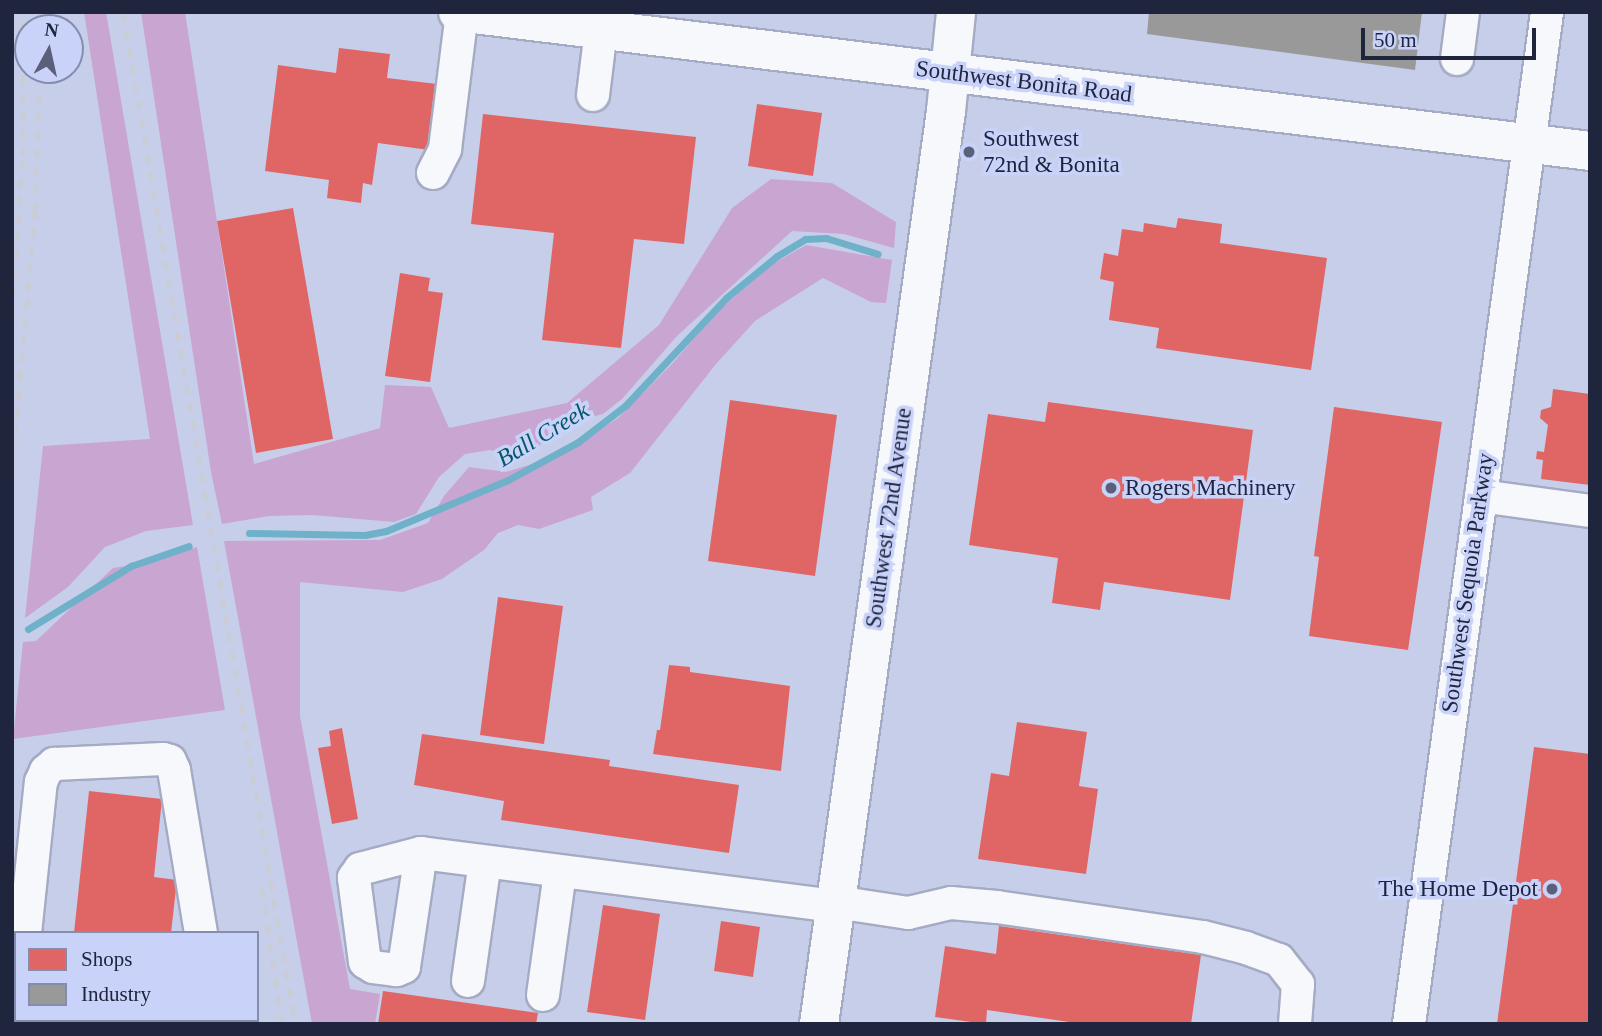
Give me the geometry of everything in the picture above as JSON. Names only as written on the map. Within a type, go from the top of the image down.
[{"type":"main road","name":"Southwest 72nd Avenue","points":[[819,1024],[950,73],[956,12]]},
{"type":"main road","name":"Southwest Bonita Road","points":[[478,14],[1590,151]]},
{"type":"street","points":[[1457,59],[1463,12]]},
{"type":"street","name":"Southwest Sequoia Parkway","points":[[1409,1024],[1546,12]]},
{"type":"street","points":[[433,173],[445,149],[478,14]]},
{"type":"street","points":[[593,95],[601,30]]},
{"type":"street","points":[[1480,496],[1590,511]]},
{"type":"street","points":[[24,931],[41,782],[46,771],[54,764],[163,759],[170,761],[174,770],[201,931]]},
{"type":"street","points":[[421,853],[560,873],[908,913],[951,903],[1203,937],[1246,947],[1279,960],[1298,984],[1295,1024]]},
{"type":"street","points":[[468,981],[485,862]]},
{"type":"street","points":[[543,995],[560,873]]},
{"type":"shaded area","points":[[84,12],[106,12],[193,525],[146,531],[105,547],[68,587],[25,618],[43,446],[150,439]]},
{"type":"shaded area","points":[[141,12],[185,12],[254,464],[380,428],[385,385],[431,387],[449,428],[567,403],[659,325],[732,208],[771,179],[832,183],[896,222],[894,248],[844,234],[792,231],[677,336],[622,399],[603,414],[577,421],[530,451],[507,455],[490,450],[465,454],[439,477],[416,514],[394,522],[312,515],[269,516],[222,524],[211,472]]},
{"type":"shaded area","points":[[806,245],[892,260],[886,303],[871,302],[823,278],[755,321],[716,364],[630,473],[591,497],[593,510],[539,529],[518,525],[498,533],[484,550],[442,579],[403,592],[300,582],[300,716],[350,989],[380,994],[375,1024],[312,1024],[224,541],[380,540],[428,523],[444,496],[469,467],[506,472],[561,455],[618,418],[670,366],[720,309],[774,263]]},
{"type":"shaded area","points":[[197,547],[225,710],[13,739],[23,642],[36,641],[113,568],[153,562]]},
{"type":"building: Shops","points":[[339,48],[390,54],[387,78],[437,84],[429,150],[378,143],[372,185],[363,183],[361,203],[327,198],[329,180],[265,171],[278,65],[336,73]]},
{"type":"building: Shops","points":[[757,104],[822,113],[813,176],[748,166]]},
{"type":"building: Shops","points":[[483,114],[696,137],[684,244],[634,239],[621,348],[542,340],[554,233],[471,224]]},
{"type":"building: Shops","points":[[293,208],[333,439],[256,453],[217,221]]},
{"type":"building: Shops","points":[[1178,218],[1222,224],[1220,243],[1327,258],[1311,370],[1156,348],[1159,328],[1109,320],[1114,282],[1100,279],[1104,253],[1118,256],[1122,229],[1143,232],[1144,223],[1176,228]]},
{"type":"building: Shops","points":[[400,273],[430,278],[428,291],[443,293],[430,382],[385,376]]},
{"type":"building: Shops","points":[[1553,389],[1590,394],[1590,485],[1541,479],[1543,460],[1536,459],[1537,451],[1544,452],[1548,425],[1540,418],[1541,410],[1551,407]]},
{"type":"building: Shops","points":[[730,400],[837,415],[815,576],[708,561]]},
{"type":"building: Shops","name":"Rogers Machinery","points":[[1048,402],[1253,430],[1230,600],[1104,582],[1100,610],[1052,603],[1058,558],[969,545],[988,414],[1045,422]]},
{"type":"building: Shops","points":[[1334,407],[1442,422],[1408,650],[1309,636],[1319,557],[1314,556]]},
{"type":"building: Shops","points":[[498,597],[563,606],[544,744],[480,735]]},
{"type":"building: Shops","points":[[669,665],[690,667],[690,672],[790,686],[781,771],[653,754],[657,730],[660,730]]},
{"type":"building: Shops","points":[[1017,722],[1087,732],[1079,786],[1098,789],[1086,874],[978,859],[991,773],[1009,776]]},
{"type":"building: Shops","points":[[342,728],[358,819],[332,824],[318,748],[331,746],[329,731]]},
{"type":"building: Shops","points":[[422,734],[610,760],[609,766],[739,785],[729,853],[501,820],[504,801],[414,785]]},
{"type":"building: Shops","name":"The Home Depot","points":[[1534,747],[1590,754],[1590,1024],[1497,1024]]},
{"type":"building: Shops","points":[[89,791],[162,799],[154,877],[177,880],[171,931],[74,931]]},
{"type":"building: Shops","points":[[603,905],[660,914],[645,1020],[587,1012]]},
{"type":"building: Shops","points":[[721,921],[760,927],[753,977],[714,971]]},
{"type":"building: Shops","points":[[999,926],[1201,955],[1191,1024],[1083,1024],[987,1010],[986,1024],[935,1017],[945,946],[996,954]]},
{"type":"building: Shops","points":[[383,991],[538,1013],[536,1024],[378,1024]]},
{"type":"building: Shops","points":[[64,1022],[184,1022],[184,1024]]},
{"type":"building: Industry","points":[[1149,12],[1422,12],[1415,70],[1147,34]]},
{"type":"waterway","name":"Ball Creek","points":[[249,533],[365,535],[386,531],[508,480],[578,442],[625,406],[726,298],[777,256],[805,239],[826,238],[878,254]]},
{"type":"waterway","name":"Ball Creek","points":[[28,629],[131,566],[189,546]]},
{"type":"railway","points":[[12,313],[23,156],[23,12]]},
{"type":"railway","points":[[123,12],[295,1024]]},
{"type":"railway","points":[[12,470],[35,211],[40,84]]},
{"type":"railway","points":[[262,889],[282,1024]]},
{"type":"place","name":"Southwest 72nd & Bonita","points":[[969,152]]},
{"type":"place","name":"Rogers Machinery","points":[[1111,488]]},
{"type":"place","name":"The Home Depot","points":[[1552,889]]}]
